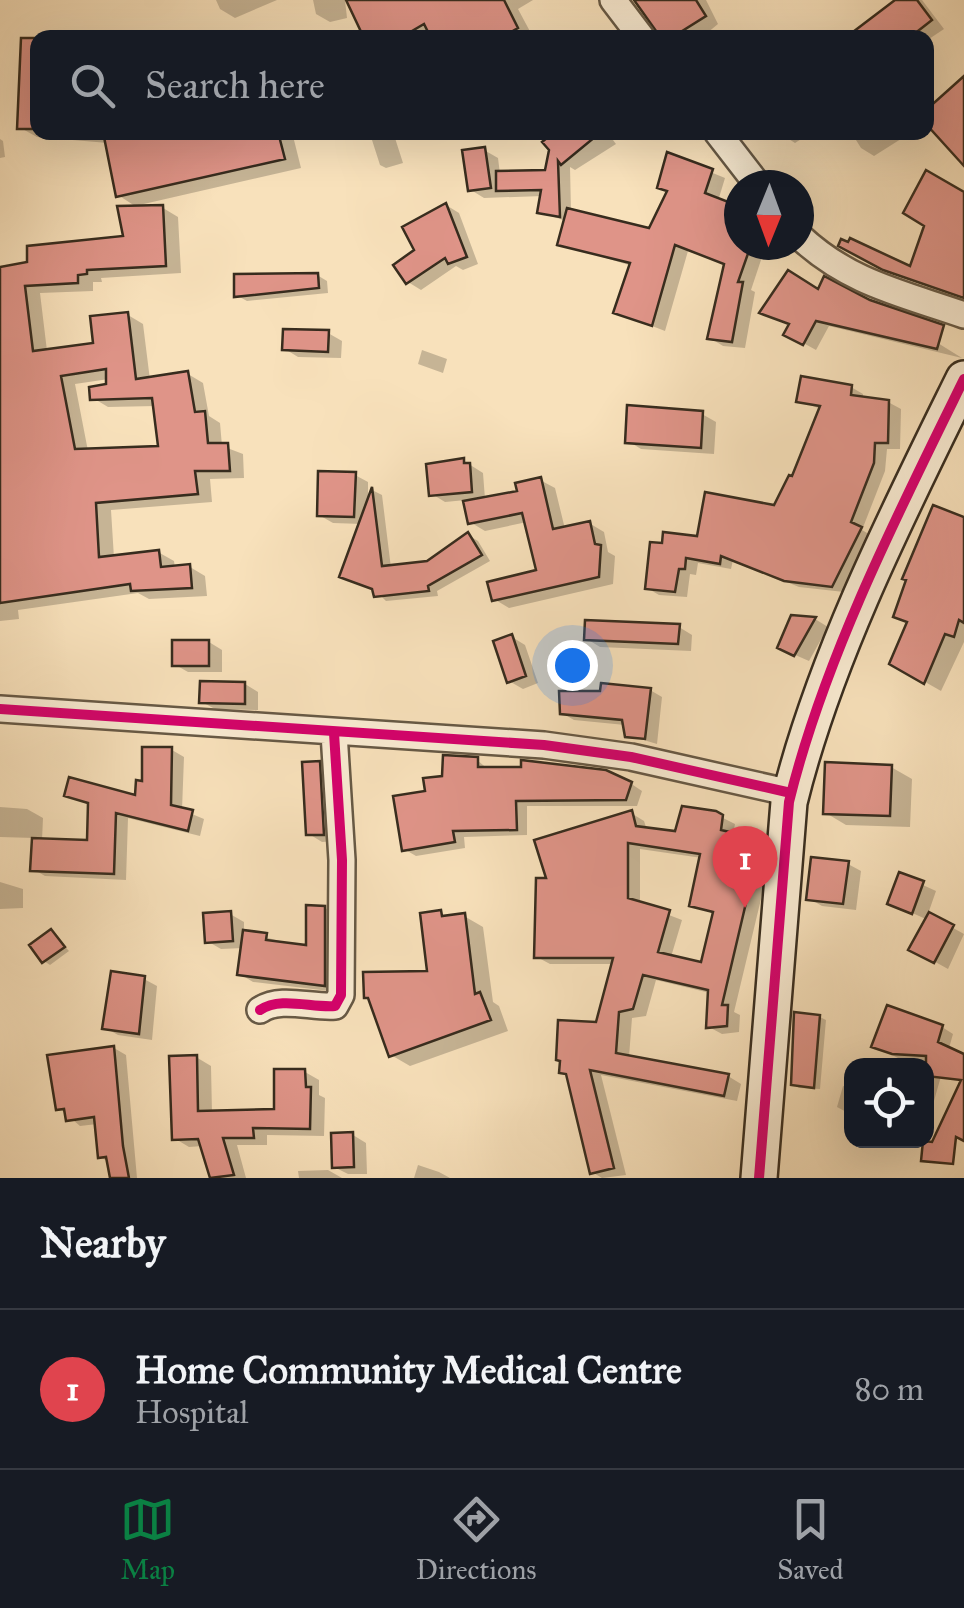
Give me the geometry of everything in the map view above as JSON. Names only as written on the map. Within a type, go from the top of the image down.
[{"type":"street","points":[[613,0],[636,30]]},
{"type":"street","points":[[723,140],[746,170]]},
{"type":"street","points":[[814,250],[828,264],[851,276],[964,314]]},
{"type":"street","points":[[760,1178],[791,793],[853,616],[964,379]]},
{"type":"street","points":[[0,709],[544,745],[631,757],[791,793]]},
{"type":"street","points":[[260,1010],[269,1004],[334,1006],[341,996],[342,860],[334,733]]},
{"type":"building","points":[[346,0],[504,0],[518,28],[427,30],[424,24],[414,30],[360,30]]},
{"type":"building","points":[[634,0],[696,0],[706,16],[684,30],[655,30]]},
{"type":"building","points":[[895,0],[917,0],[932,20],[919,30],[856,30]]},
{"type":"building","points":[[21,38],[30,38],[30,129],[17,129]]},
{"type":"building","points":[[964,76],[964,166],[934,133],[934,103]]},
{"type":"building","points":[[105,140],[280,140],[285,159],[116,197]]},
{"type":"building","points":[[591,140],[561,165],[558,161],[560,217],[537,213],[541,190],[496,191],[496,171],[545,170],[549,150],[542,142]]},
{"type":"building","points":[[485,147],[491,188],[468,191],[462,150]]},
{"type":"building","points":[[667,152],[713,169],[705,193],[724,200],[724,260],[746,260],[738,282],[743,282],[732,342],[707,339],[724,264],[675,245],[652,326],[613,313],[630,263],[557,245],[567,208],[649,228],[667,191],[657,188]]},
{"type":"building","points":[[926,170],[964,192],[964,298],[883,270],[838,246],[841,239],[848,242],[850,238],[910,266],[924,226],[903,213]]},
{"type":"building","points":[[446,203],[467,257],[448,264],[445,258],[406,284],[393,265],[414,250],[402,227]]},
{"type":"building","points":[[163,205],[166,266],[87,270],[87,274],[78,275],[78,283],[25,286],[33,351],[93,343],[90,316],[128,312],[136,379],[188,371],[195,412],[205,411],[208,443],[228,443],[230,471],[195,471],[198,494],[96,503],[99,557],[159,550],[161,567],[190,564],[192,588],[131,591],[130,584],[0,603],[0,267],[27,262],[27,246],[123,236],[117,206]],"holes":[[[106,369],[106,384],[89,387],[90,400],[152,398],[158,446],[75,449],[61,376]]]},
{"type":"building","points":[[788,270],[818,289],[824,276],[870,300],[944,325],[937,349],[816,321],[803,345],[783,335],[789,324],[759,313]]},
{"type":"building","points":[[318,273],[319,288],[234,297],[234,274]]},
{"type":"building","points":[[283,329],[329,330],[328,352],[282,350]]},
{"type":"building","points":[[801,376],[852,385],[851,395],[889,400],[888,443],[875,443],[874,463],[851,522],[862,527],[832,587],[784,581],[721,556],[720,564],[686,558],[685,569],[679,569],[675,592],[645,589],[650,542],[662,543],[663,532],[697,536],[705,492],[774,505],[789,475],[792,476],[820,406],[796,402]]},
{"type":"building","points":[[627,405],[703,411],[701,448],[625,443]]},
{"type":"building","points":[[464,458],[464,463],[470,463],[472,492],[429,496],[426,464]]},
{"type":"building","points":[[318,471],[356,472],[354,517],[317,516]]},
{"type":"building","points":[[541,477],[553,529],[590,521],[595,544],[601,545],[599,577],[492,601],[487,582],[536,570],[522,513],[468,524],[463,501],[517,491],[515,483]]},
{"type":"building","points":[[372,487],[382,566],[427,561],[468,532],[482,555],[428,586],[429,591],[374,597],[372,589],[339,577]]},
{"type":"building","points":[[933,505],[964,517],[964,623],[959,620],[954,637],[945,634],[924,684],[889,664],[907,622],[893,617],[906,580],[902,579]]},
{"type":"building","points":[[791,615],[816,617],[794,656],[777,648]]},
{"type":"building","points":[[585,620],[680,624],[678,644],[584,640]]},
{"type":"building","points":[[512,634],[526,676],[507,683],[493,641]]},
{"type":"building","points":[[172,640],[209,640],[209,666],[172,666]]},
{"type":"building","points":[[200,681],[245,682],[245,704],[199,703]]},
{"type":"building","points":[[601,683],[651,688],[645,739],[625,737],[622,720],[560,714],[559,691],[600,691]]},
{"type":"building","points":[[142,747],[172,747],[171,805],[193,810],[188,831],[116,813],[114,874],[30,871],[32,838],[87,840],[88,803],[64,796],[69,777],[135,795],[136,780],[142,781]]},
{"type":"building","points":[[443,755],[478,757],[478,767],[521,767],[521,760],[606,770],[632,782],[626,800],[516,801],[517,830],[453,831],[455,842],[402,851],[393,796],[425,791],[423,778],[442,776]]},
{"type":"building","points":[[320,761],[324,835],[306,835],[302,762]]},
{"type":"building","points":[[825,762],[892,765],[890,816],[823,814]]},
{"type":"building","points":[[682,806],[716,811],[723,815],[721,830],[761,839],[722,1005],[728,1005],[727,1026],[706,1028],[708,990],[643,975],[633,1009],[619,1012],[616,1053],[729,1074],[724,1096],[590,1070],[614,1168],[590,1174],[566,1074],[559,1073],[560,1061],[556,1060],[558,1020],[596,1022],[613,958],[534,958],[536,878],[546,878],[534,840],[632,810],[636,826],[675,831]],"holes":[[[628,843],[700,854],[689,906],[713,912],[701,962],[658,952],[670,910],[628,898]]]},
{"type":"building","points":[[811,857],[849,861],[843,904],[806,900]]},
{"type":"building","points":[[899,872],[924,881],[912,914],[887,904]]},
{"type":"building","points":[[306,905],[325,906],[325,986],[237,975],[243,930],[267,933],[266,940],[306,945]]},
{"type":"building","points":[[441,910],[442,916],[465,913],[475,994],[480,992],[491,1020],[389,1057],[368,998],[364,998],[363,972],[427,971],[420,913]]},
{"type":"building","points":[[231,911],[233,941],[205,943],[203,913]]},
{"type":"building","points":[[929,912],[954,925],[934,963],[908,950]]},
{"type":"building","points":[[51,929],[65,947],[42,963],[29,945]]},
{"type":"building","points":[[111,971],[145,976],[139,1034],[102,1029]]},
{"type":"building","points":[[887,1005],[943,1025],[938,1042],[964,1054],[964,1141],[956,1137],[953,1164],[921,1161],[922,1148],[934,1148],[934,1138],[961,1080],[934,1077],[934,1058],[892,1054],[871,1047]]},
{"type":"building","points":[[794,1012],[820,1015],[814,1088],[791,1085]]},
{"type":"building","points":[[114,1046],[129,1178],[110,1178],[106,1157],[98,1158],[94,1117],[66,1121],[64,1109],[56,1110],[47,1055]]},
{"type":"building","points":[[197,1055],[198,1111],[274,1109],[274,1069],[305,1069],[306,1087],[311,1087],[310,1129],[253,1128],[254,1138],[223,1138],[234,1175],[210,1178],[198,1139],[172,1140],[169,1056]]},
{"type":"building","points":[[353,1132],[354,1167],[332,1168],[331,1133]]},
{"type":"cycle path","points":[[759,1178],[789,802],[843,640],[889,533],[964,379]]},
{"type":"cycle path","points":[[0,709],[544,745],[631,757],[791,793]]},
{"type":"cycle path","points":[[260,1010],[287,1003],[335,1006],[341,995],[342,860],[334,733]]},
{"type":"place","name":"Home Community Medical Centre","points":[[745,908]]}]
